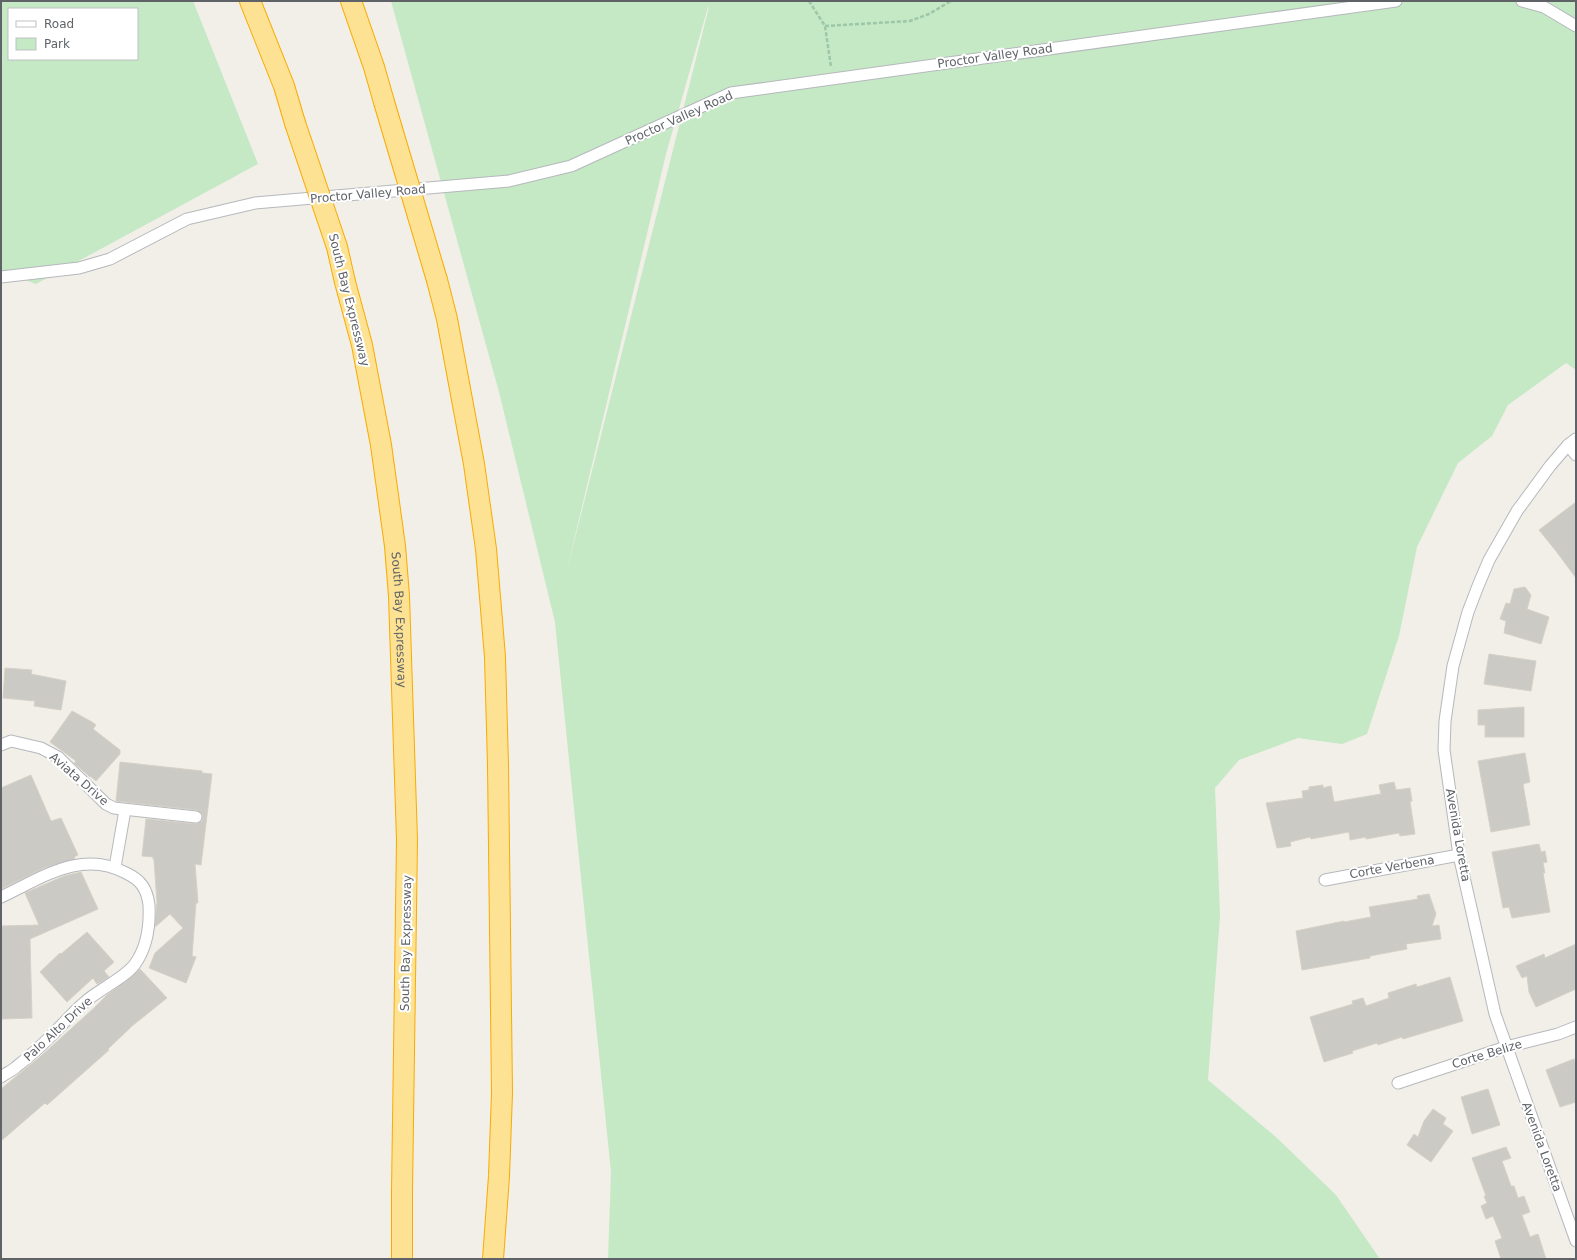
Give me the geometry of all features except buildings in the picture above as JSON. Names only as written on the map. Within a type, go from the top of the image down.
[{"type":"highway","name":"South Bay Expressway","points":[[250,1],[284,86],[337,247],[362,345],[381,445],[395,546],[400,596],[407,840],[402,1259]]},
{"type":"highway","points":[[351,1],[374,67],[437,280],[447,319],[474,464],[486,549],[495,656],[498,749],[502,1093],[500,1176],[493,1259]]},
{"type":"street","name":"Proctor Valley Road","points":[[1,277],[79,268],[110,259],[187,219],[255,204],[510,181],[571,166],[731,93],[1396,1]]},
{"type":"street","points":[[1522,1],[1544,7],[1576,26]]},
{"type":"street","points":[[1572,442],[1576,455]]},
{"type":"street","name":"Avenida Loretta","points":[[1572,442],[1532,488],[1502,535],[1478,586],[1460,639],[1448,694],[1444,750],[1459,855],[1495,1014],[1576,1241]]},
{"type":"street","name":"Aviata Drive","points":[[6,743],[41,748],[58,757],[106,804],[114,808],[196,817]]},
{"type":"street","points":[[115,867],[124,810]]},
{"type":"street","name":"Corte Verbena","points":[[1325,880],[1459,855]]},
{"type":"street","name":"Palo Alto Drive","points":[[1,897],[66,867],[91,863],[115,867],[137,878],[144,886],[148,896],[149,922],[148,934],[143,950],[135,965],[85,1002],[53,1034],[15,1068],[2,1075]]},
{"type":"street","name":"Corte Belize","points":[[1398,1083],[1506,1047],[1558,1034],[1576,1027]]},
{"type":"path","points":[[809,1],[825,26],[832,79]]},
{"type":"path","points":[[825,26],[910,21],[929,14],[951,1]]},
{"type":"green space","points":[[1,1],[193,1],[258,164],[36,284],[1,271]]},
{"type":"green space","points":[[391,1],[1576,1],[1576,370],[1566,363],[1508,405],[1492,436],[1458,463],[1417,547],[1399,636],[1367,734],[1342,744],[1298,738],[1239,760],[1215,788],[1220,915],[1208,1080],[1277,1138],[1336,1195],[1380,1259],[608,1259],[611,1172],[555,622],[499,392]],"holes":[[[709,7],[565,578],[666,154]]]}]
